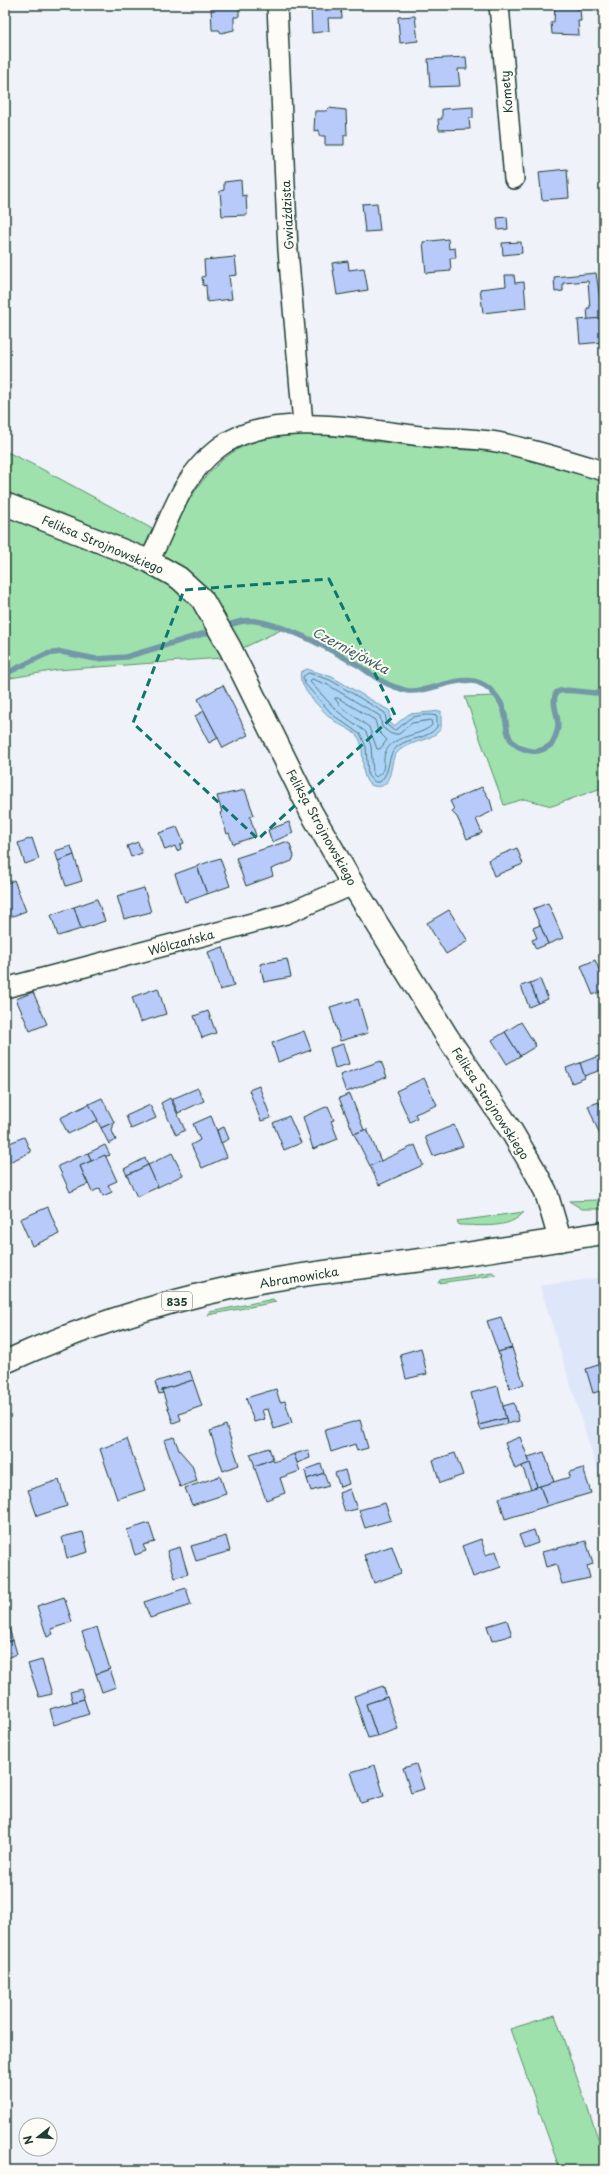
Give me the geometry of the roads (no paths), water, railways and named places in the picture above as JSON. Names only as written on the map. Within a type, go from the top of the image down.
[{"type":"street","name":"Gwiaździsta","points":[[277,5],[288,250],[303,424]]},
{"type":"street","name":"Komety","points":[[499,5],[514,179]]},
{"type":"street","points":[[149,561],[182,488],[201,462],[229,440],[249,432],[303,424],[499,443],[532,450],[604,471]]},
{"type":"street","name":"Feliksa Strojnowskiego","points":[[5,504],[149,561],[188,585],[210,611],[230,648],[311,812],[353,885],[448,1038],[512,1132],[535,1171],[546,1192],[560,1240]]},
{"type":"street","name":"Wólczańska","points":[[5,988],[286,914],[353,885]]},
{"type":"street","name":"Abramowicka","points":[[5,1362],[56,1340],[112,1320],[215,1292],[343,1270],[604,1233]]},
{"type":"water","points":[[307,669],[332,677],[390,711],[390,723],[394,726],[409,714],[441,711],[441,729],[436,734],[405,746],[400,750],[393,759],[390,775],[385,784],[374,786],[369,784],[364,772],[361,742],[355,734],[331,718],[310,696],[300,677],[301,672]]},
{"type":"waterway","name":"Czerniejówka","points":[[224,627],[240,622],[252,621],[281,628],[308,638],[356,664],[384,682],[406,691],[421,690],[466,680],[477,682],[487,687],[497,697],[502,705],[508,735],[512,741],[518,746],[531,751],[537,751],[552,744],[557,732],[558,724],[554,704],[556,693],[564,690],[604,693]]},
{"type":"waterway","name":"Czerniejówka","points":[[5,674],[46,654],[61,652],[96,659],[126,657],[216,630]]}]
